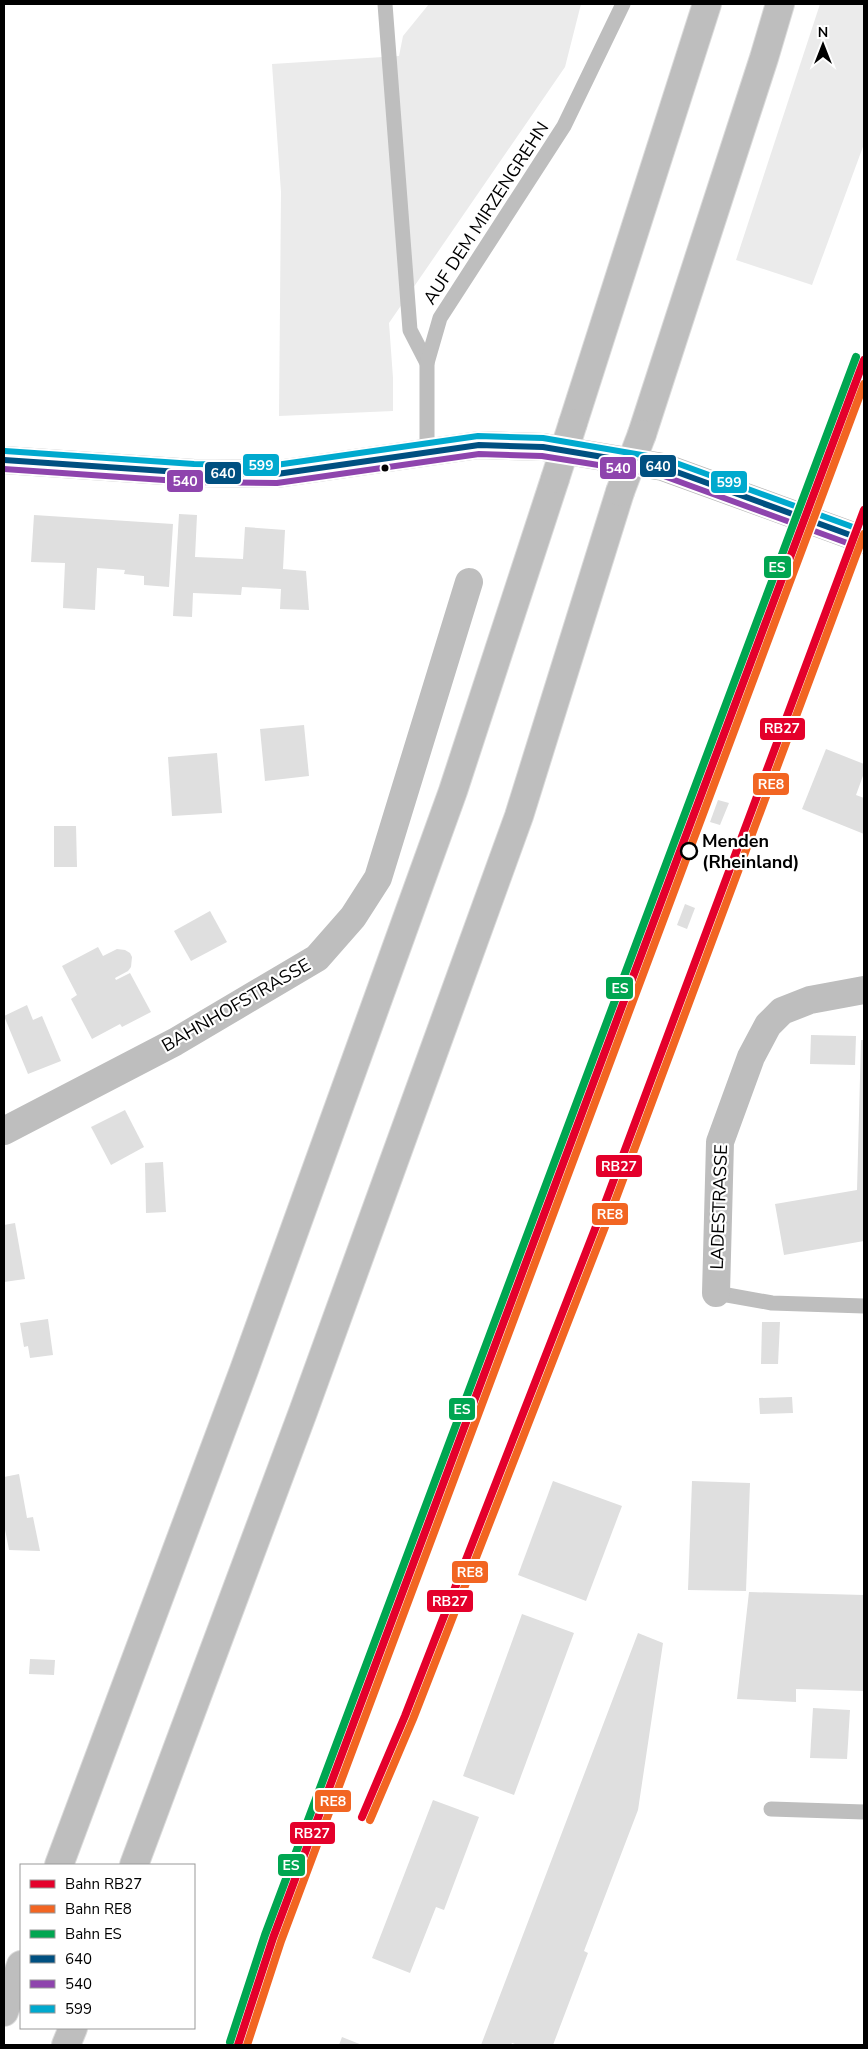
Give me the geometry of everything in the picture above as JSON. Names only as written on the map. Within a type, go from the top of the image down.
[{"type":"main road","points":[[59,1864],[244,1370],[453,791],[555,480],[707,4]]},
{"type":"main road","points":[[134,1864],[300,1421],[519,816],[620,492],[642,434],[780,4]]},
{"type":"main road","points":[[4,460],[194,473],[277,474],[479,445],[543,448],[664,467],[864,540]]},
{"type":"main road","name":"BAHNHOFSTRASSE","points":[[4,1131],[175,1042],[317,958],[353,916],[378,878],[469,582]]},
{"type":"main road","name":"LADESTRASSE","points":[[716,1294],[720,1142],[751,1057],[768,1025],[782,1012],[810,1000],[864,990]]},
{"type":"main road","points":[[4,2012],[20,1968]]},
{"type":"main road","points":[[66,2045],[73,2029]]},
{"type":"lane","points":[[385,4],[410,330],[427,363]]},
{"type":"lane","name":"AUF DEM MIRZENGREHN","points":[[427,453],[427,363],[440,318],[564,126],[623,4]]},
{"type":"lane","points":[[716,1294],[772,1303],[864,1306]]},
{"type":"lane","points":[[771,1809],[864,1812]]},
{"type":"shaded area","points":[[429,4],[581,4],[565,67],[389,323],[393,411],[279,416],[281,192],[272,64],[399,56],[403,36]]},
{"type":"shaded area","points":[[820,4],[864,4],[864,144],[812,285],[736,260]]},
{"type":"building","points":[[179,514],[197,515],[195,557],[243,559],[245,527],[285,530],[283,569],[306,571],[309,610],[280,609],[281,589],[242,587],[241,595],[193,593],[192,617],[173,616]]},
{"type":"building","points":[[34,515],[173,524],[169,587],[144,585],[144,576],[124,574],[125,570],[97,568],[95,610],[63,608],[65,563],[31,562]]},
{"type":"building","points":[[304,725],[309,776],[265,781],[260,729]]},
{"type":"building","points":[[826,749],[864,764],[864,773],[856,795],[864,798],[864,834],[802,809]]},
{"type":"building","points":[[217,753],[222,813],[172,816],[168,757]]},
{"type":"building","points":[[718,800],[729,803],[720,825],[710,822]]},
{"type":"building","points":[[54,826],[76,826],[77,867],[54,867]]},
{"type":"building","points":[[685,904],[695,908],[687,929],[677,925]]},
{"type":"building","points":[[210,911],[227,942],[191,961],[174,931]]},
{"type":"building","points":[[98,947],[103,956],[117,949],[130,953],[132,957],[131,967],[128,971],[115,978],[116,980],[130,973],[151,1012],[122,1027],[120,1024],[92,1039],[71,999],[77,995],[62,966]]},
{"type":"building","points":[[27,1005],[33,1020],[42,1016],[61,1061],[28,1074],[4,1016]]},
{"type":"building","points":[[811,1035],[856,1036],[855,1065],[810,1064]]},
{"type":"building","points":[[861,1040],[864,1040],[864,1241],[784,1255],[775,1204],[857,1190]]},
{"type":"building","points":[[125,1110],[144,1147],[111,1165],[91,1127]]},
{"type":"building","points":[[163,1162],[166,1212],[146,1213],[145,1163]]},
{"type":"building","points":[[15,1223],[25,1279],[4,1282],[4,1225]]},
{"type":"building","points":[[48,1319],[53,1355],[30,1358],[28,1346],[24,1347],[20,1323]]},
{"type":"building","points":[[762,1322],[780,1322],[778,1364],[761,1364]]},
{"type":"building","points":[[792,1397],[793,1413],[760,1414],[759,1398]]},
{"type":"building","points":[[19,1474],[27,1518],[33,1517],[40,1551],[9,1550],[4,1524],[4,1477]]},
{"type":"building","points":[[553,1481],[622,1506],[586,1601],[518,1575]]},
{"type":"building","points":[[692,1481],[750,1483],[746,1591],[688,1590]]},
{"type":"building","points":[[749,1592],[864,1595],[864,1691],[796,1689],[796,1702],[737,1699]]},
{"type":"building","points":[[522,1614],[574,1633],[514,1795],[463,1776]]},
{"type":"building","points":[[638,1633],[663,1643],[638,1810],[584,1951],[588,1953],[553,2045],[518,2045],[512,2043],[511,2045],[481,2045]]},
{"type":"building","points":[[30,1659],[55,1660],[54,1675],[29,1674]]},
{"type":"building","points":[[813,1708],[850,1710],[847,1759],[810,1758]]},
{"type":"building","points":[[433,1800],[479,1817],[444,1910],[436,1907],[410,1973],[372,1958]]},
{"type":"building","points":[[342,2037],[362,2045],[339,2045]]},
{"type":"railway","points":[[352,1724],[467,1417]]},
{"type":"rail line","name":"ES","points":[[230,2042],[265,1935],[856,357]]},
{"type":"rail line","name":"RB27","points":[[238,2045],[273,1938],[864,360]]},
{"type":"rail line","name":"RE8","points":[[247,2045],[281,1941],[864,384]]},
{"type":"rail line","name":"RB27","points":[[362,1817],[405,1716],[604,1206],[864,510]]},
{"type":"rail line","name":"RE8","points":[[370,1820],[413,1719],[612,1209],[864,534]]},
{"type":"transit line","name":"599","points":[[5,451],[194,464],[276,465],[478,436],[543,438],[665,459],[864,531]]},
{"type":"transit line","name":"640","points":[[4,460],[194,473],[277,474],[479,445],[543,447],[663,467],[864,540]]},
{"type":"transit line","name":"540","points":[[4,469],[193,482],[277,483],[479,454],[542,456],[661,475],[861,548]]},
{"type":"place","name":"Menden (Rheinland)","points":[[689,851]]}]
